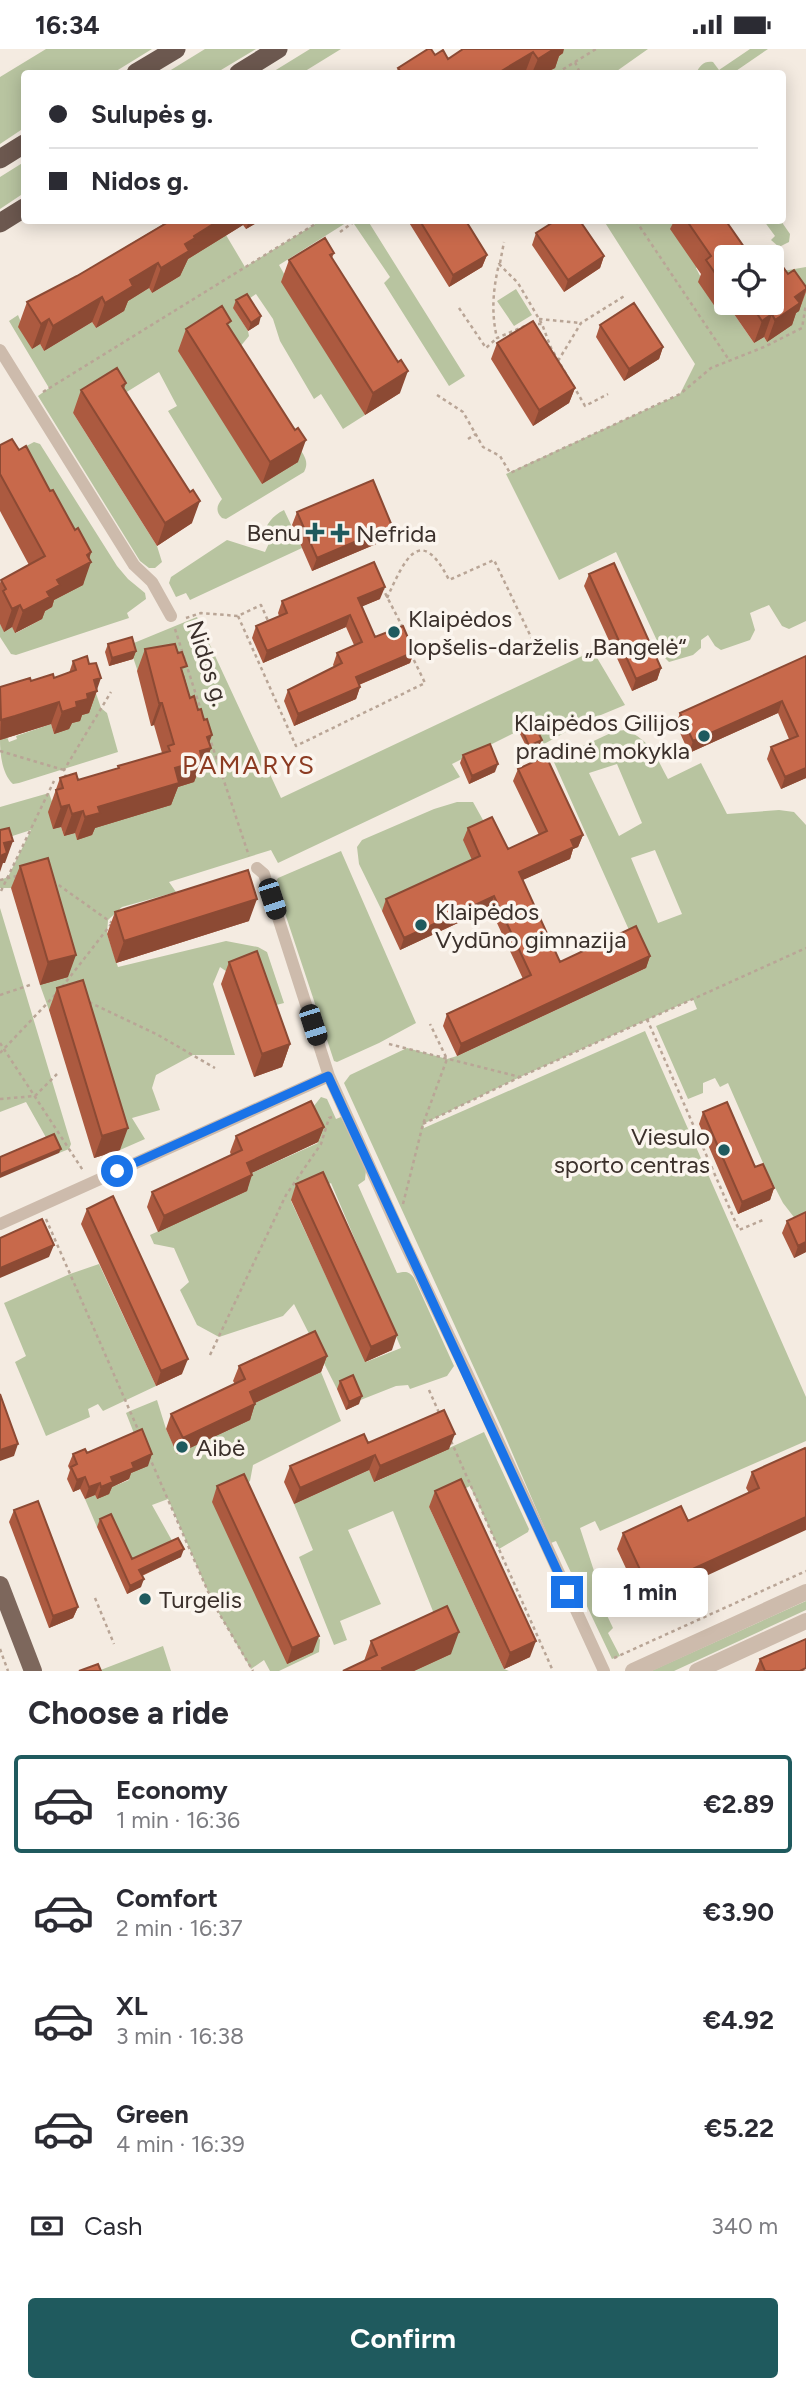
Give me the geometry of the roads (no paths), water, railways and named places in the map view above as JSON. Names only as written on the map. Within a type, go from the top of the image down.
[{"type":"highway","points":[[141,70],[176,49]]},
{"type":"highway","points":[[244,70],[278,49]]},
{"type":"highway","points":[[0,159],[21,145]]},
{"type":"highway","points":[[0,223],[21,210]]},
{"type":"main road","points":[[0,1585],[33,1671]]},
{"type":"street","name":"Nidos g.","points":[[0,350],[134,565],[152,582],[172,620]]},
{"type":"street","points":[[257,868],[264,874],[328,1076],[602,1668]]},
{"type":"street","points":[[0,1224],[328,1076]]},
{"type":"street","points":[[633,1671],[806,1593]]},
{"type":"street","points":[[697,1671],[806,1621]]},
{"type":"place","name":"Benu","points":[[315,532]]},
{"type":"place","name":"Nefrida","points":[[340,533]]},
{"type":"place","name":"Klaipėdos lopšelis-darželis „Bangelė“","points":[[394,632]]},
{"type":"place","name":"Klaipėdos Gilijos pradinė mokykla","points":[[704,736]]},
{"type":"place","name":"Klaipėdos Vydūno gimnazija","points":[[421,925]]},
{"type":"place","name":"Viesulo sporto centras","points":[[724,1150]]},
{"type":"place","name":"Aibė","points":[[182,1447]]},
{"type":"place","name":"Turgelis","points":[[145,1599]]},
{"type":"district","name":"PAMARYS","points":[[249,765]]}]
